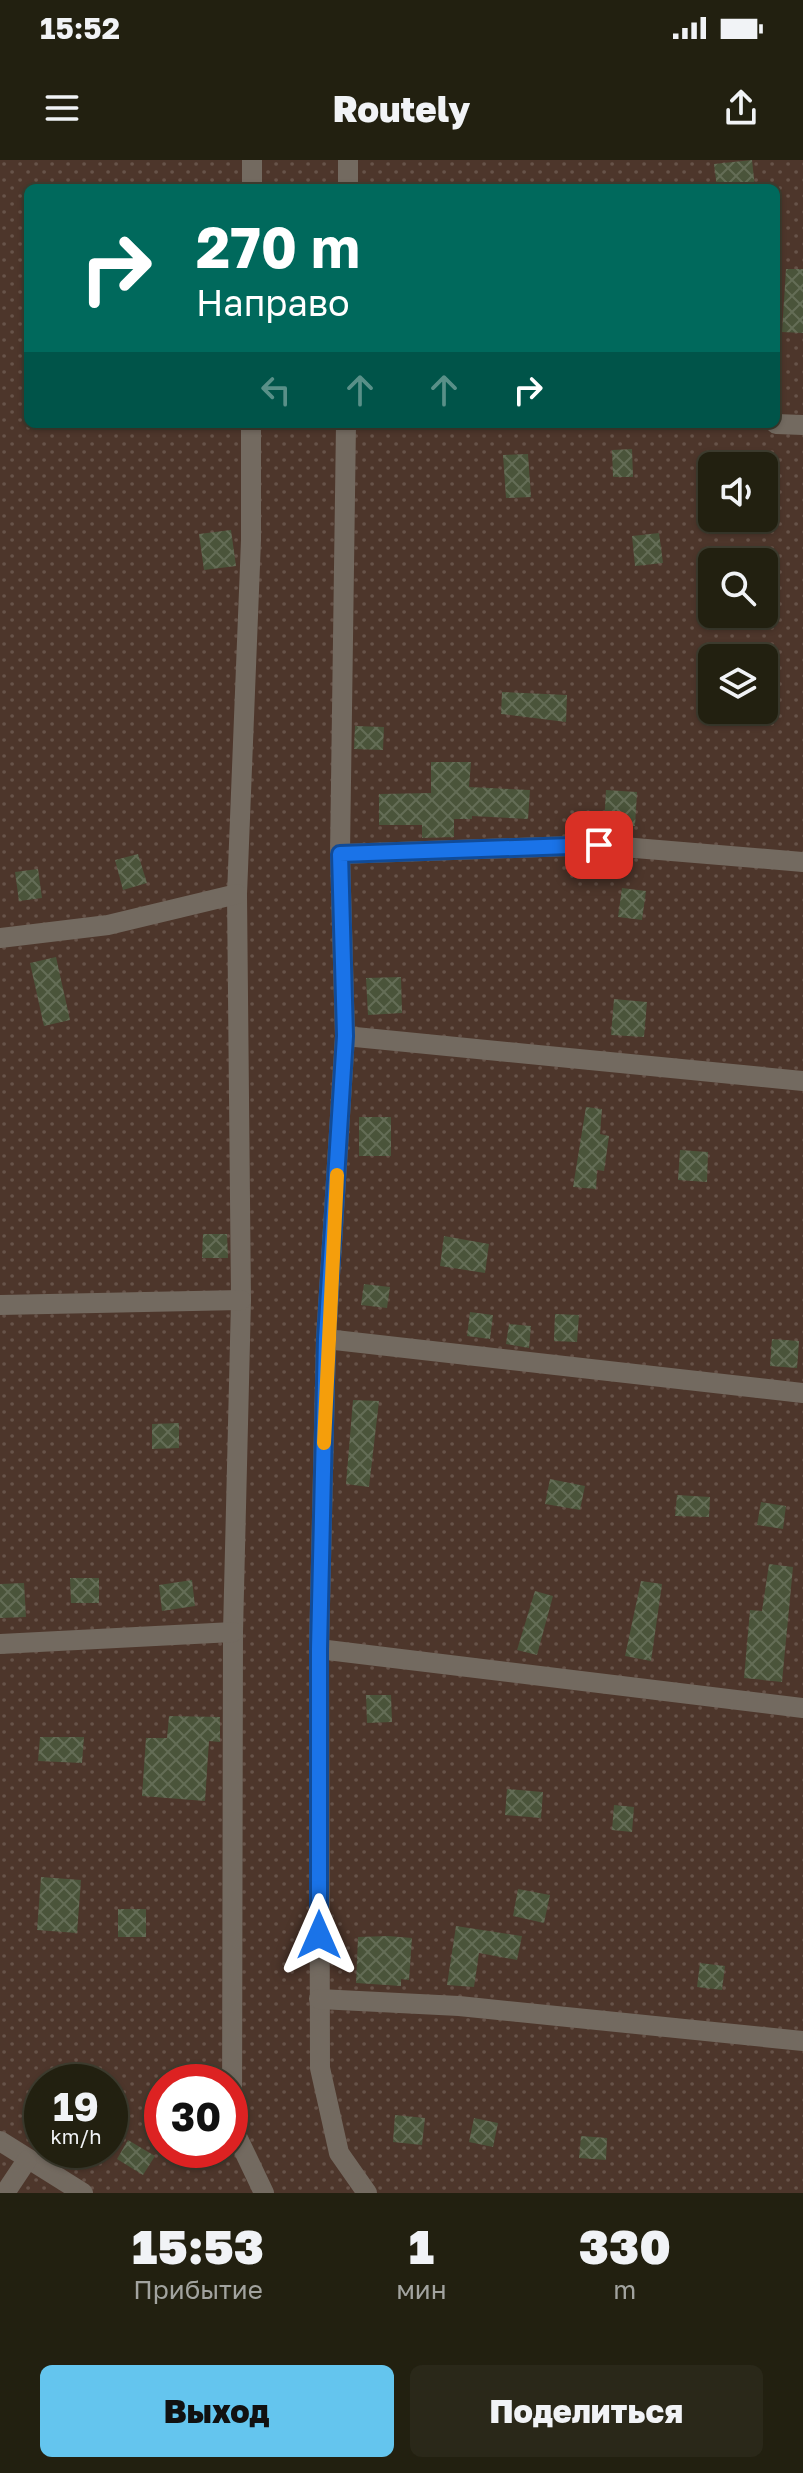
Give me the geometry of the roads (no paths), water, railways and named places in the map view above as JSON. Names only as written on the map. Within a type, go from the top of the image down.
[{"type":"street","points":[[252,160],[252,184]]},
{"type":"street","points":[[348,160],[348,184]]},
{"type":"street","points":[[780,424],[803,425]]},
{"type":"street","points":[[251,428],[251,540],[237,894],[241,1300],[233,1632],[232,2126],[264,2193]]},
{"type":"street","points":[[346,428],[340,854],[345,1036],[326,1339],[319,1649],[319,1999],[320,2068],[339,2153],[367,2193]]},
{"type":"street","points":[[340,854],[599,845],[803,862]]},
{"type":"street","points":[[0,938],[108,925],[237,894]]},
{"type":"street","points":[[345,1036],[803,1081]]},
{"type":"street","points":[[0,1305],[241,1300]]},
{"type":"street","points":[[326,1339],[803,1393]]},
{"type":"street","points":[[0,1644],[233,1632]]},
{"type":"street","points":[[319,1649],[803,1708]]},
{"type":"street","points":[[319,1999],[459,2006],[803,2041]]},
{"type":"street","points":[[0,2141],[24,2158]]},
{"type":"street","points":[[5,2193],[24,2164]]},
{"type":"street","points":[[41,2168],[83,2193]]}]
